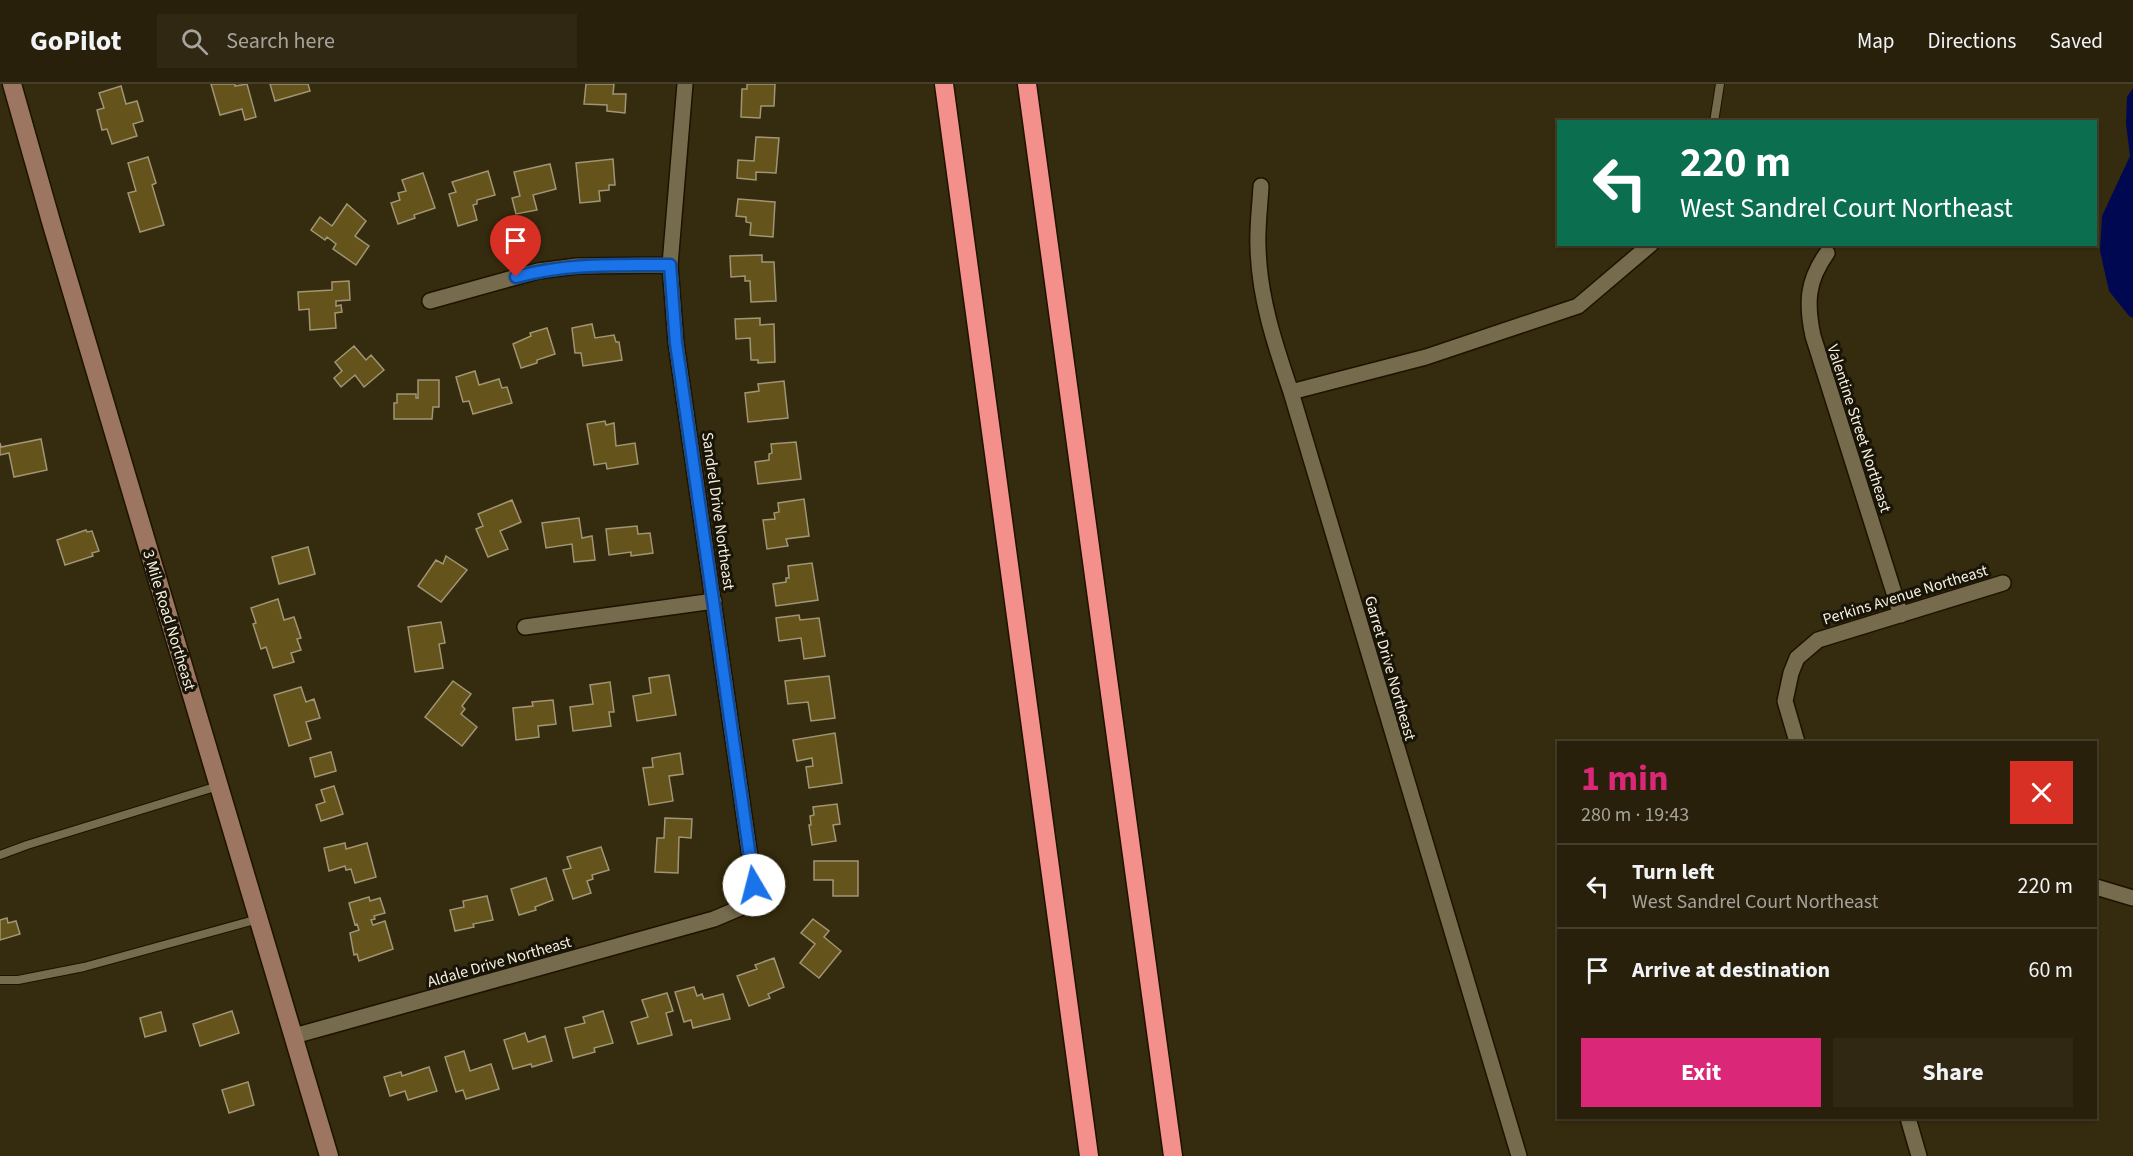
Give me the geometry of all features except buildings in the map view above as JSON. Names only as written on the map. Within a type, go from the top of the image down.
[{"type":"highway","points":[[944,84],[1089,1156]]},
{"type":"highway","points":[[1027,84],[1173,1156]]},
{"type":"main road","name":"3 Mile Road Northeast","points":[[12,84],[329,1156]]},
{"type":"street","name":"Sandrel Drive Northeast","points":[[685,84],[670,265],[676,343],[754,885],[747,905],[714,919]]},
{"type":"street","name":"Garret Drive Northeast","points":[[1261,186],[1258,246],[1260,276],[1275,343],[1519,1156]]},
{"type":"street","points":[[1291,392],[1426,357],[1578,306],[1649,246]]},
{"type":"street","name":"Valentine Street Northeast","points":[[1827,253],[1811,281],[1809,317],[1901,615]]},
{"type":"street","points":[[430,301],[538,271],[577,266],[670,265]]},
{"type":"street","name":"Perkins Avenue Northeast","points":[[1797,741],[1785,701],[1797,658],[1811,645],[1818,640],[2003,583]]},
{"type":"street","points":[[525,627],[714,601]]},
{"type":"street","points":[[2097,887],[2133,898]]},
{"type":"street","name":"Aldale Drive Northeast","points":[[294,1036],[714,919]]},
{"type":"street","points":[[1908,1119],[1919,1156]]},
{"type":"lane","points":[[1714,120],[1720,84]]},
{"type":"lane","points":[[0,855],[27,844],[220,785]]},
{"type":"lane","points":[[0,980],[18,980],[84,966],[259,919]]},
{"type":"shaded area","points":[[2133,88],[2133,318],[2109,291],[2100,251],[2102,216],[2130,156],[2126,123],[2127,97]]},
{"type":"route","points":[[516,277],[538,271],[577,266],[670,265],[676,343],[754,885]]}]
